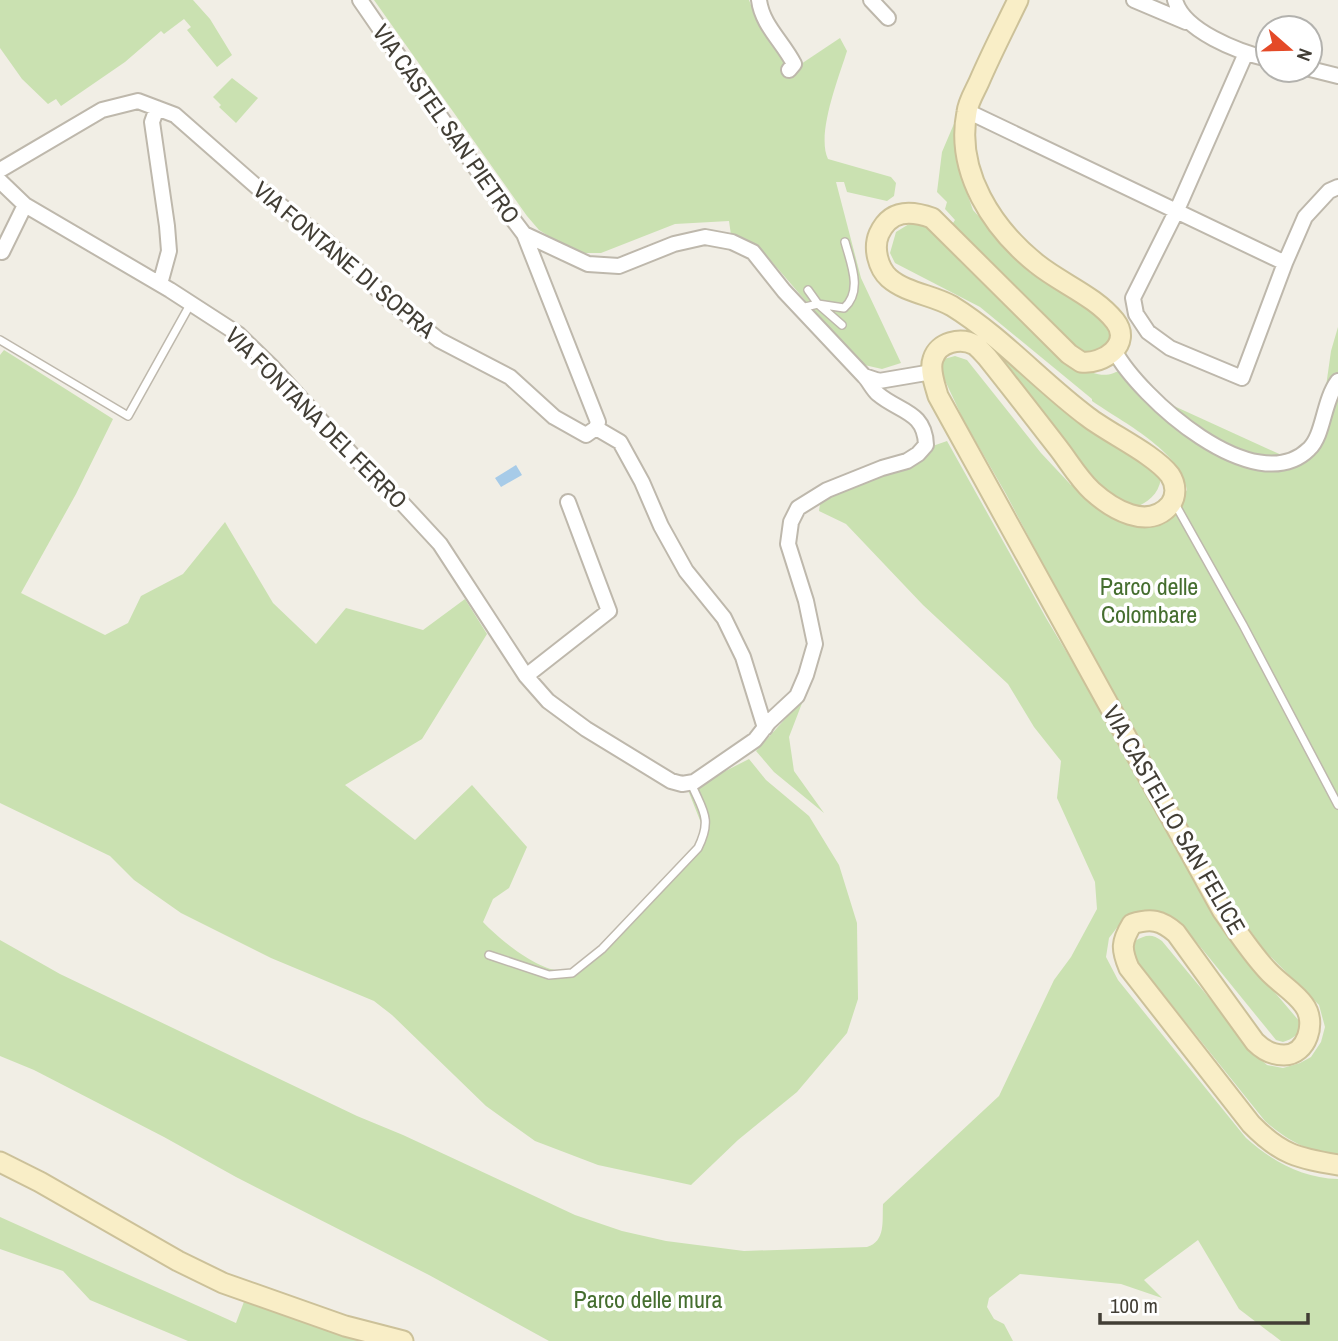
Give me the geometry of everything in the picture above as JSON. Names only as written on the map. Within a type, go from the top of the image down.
[{"type":"street","name":"VIA CASTEL SAN PIETRO","points":[[360,0],[524,234],[588,264],[598,265],[619,266],[674,244],[705,237],[732,243],[753,252],[784,291],[864,376],[877,394],[914,416],[926,431],[926,445],[907,461],[857,477],[798,508],[791,522],[788,544],[806,601],[815,644],[797,696],[765,728]]},
{"type":"street","points":[[760,0],[760,10],[794,64],[789,70]]},
{"type":"street","points":[[872,0],[888,18]]},
{"type":"street","points":[[864,376],[879,381],[932,372],[933,359],[946,344],[962,341],[975,345],[1090,490],[1123,512],[1141,518],[1154,516],[1173,501],[1176,488],[1170,476],[1156,462],[1088,418],[977,323],[950,305],[889,278],[880,264],[876,244],[888,220],[901,214],[917,212],[932,218],[1069,354],[1081,362],[1091,363],[1100,361],[1114,350],[1120,333],[1117,323],[1104,309],[1040,266],[1011,242],[984,205],[970,169],[965,135],[967,111],[1018,0]]},
{"type":"street","points":[[1134,0],[1254,55]]},
{"type":"street","points":[[1175,0],[1187,23]]},
{"type":"street","points":[[1246,53],[1177,210],[1133,298],[1136,314],[1148,332],[1170,348],[1242,377],[1306,217],[1329,191],[1338,187]]},
{"type":"street","points":[[0,170],[102,110],[138,101],[157,108],[152,122],[169,251],[160,284]]},
{"type":"street","name":"VIA FONTANE DI SOPRA","points":[[157,108],[175,115],[257,187],[325,240],[391,302],[439,340],[510,377],[554,417],[586,435],[596,428],[620,442],[686,571],[724,618],[743,657],[765,728]]},
{"type":"street","points":[[967,111],[1286,262]]},
{"type":"street","name":"VIA FONTANA DEL FERRO","points":[[0,181],[20,201],[238,334],[440,544],[526,676],[548,701],[586,729],[671,781],[691,783]]},
{"type":"street","points":[[2,252],[20,201]]},
{"type":"street","points":[[524,234],[598,422],[596,428]]},
{"type":"street","points":[[1114,350],[1134,376],[1182,425],[1233,456],[1254,462],[1277,463],[1298,458],[1311,448],[1319,433],[1330,392],[1338,381]]},
{"type":"street","name":"VIA CASTELLO SAN FELICE","points":[[932,372],[938,396],[1222,911],[1269,972],[1305,1005],[1310,1016],[1307,1040],[1299,1050],[1286,1055],[1266,1052],[1255,1042],[1176,933],[1166,924],[1156,920],[1132,924],[1125,936],[1122,952],[1129,968],[1243,1115],[1266,1140],[1286,1153],[1338,1165]]},
{"type":"street","points":[[526,676],[609,611],[568,502]]},
{"type":"street","points":[[691,783],[755,740],[765,728]]},
{"type":"street","points":[[0,1162],[178,1261],[223,1283],[345,1326],[403,1341]]},
{"type":"lane","points":[[800,309],[818,304],[844,308],[850,302],[855,288],[845,242]]},
{"type":"lane","points":[[808,290],[818,304],[842,325]]},
{"type":"lane","points":[[0,340],[128,416],[191,303]]},
{"type":"lane","points":[[1173,501],[1243,625],[1338,805]]},
{"type":"lane","points":[[489,955],[549,975],[572,974],[602,949],[698,848],[706,832],[705,812],[691,783]]},
{"type":"green space","points":[[0,0],[193,0],[210,19],[232,55],[217,67],[187,30],[191,27],[184,19],[164,34],[161,31],[125,62],[61,106],[56,99],[48,104],[22,79],[0,48]]},
{"type":"green space","points":[[374,0],[749,0],[757,20],[798,66],[840,38],[847,51],[830,105],[825,148],[828,159],[891,177],[896,183],[894,196],[887,201],[847,192],[844,182],[836,182],[861,278],[901,363],[882,369],[860,364],[766,255],[731,235],[729,221],[675,224],[601,253],[584,253],[539,230]]},
{"type":"green space","points":[[232,78],[258,98],[236,123],[219,107],[221,105],[213,97]]},
{"type":"green space","points":[[956,119],[959,171],[973,210],[1030,273],[1102,314],[1111,324],[1112,338],[1103,351],[1091,356],[1070,347],[951,226],[955,220],[945,209],[947,202],[937,192],[942,152]]},
{"type":"green space","name":"Parco delle Colombare","points":[[914,221],[940,234],[1078,367],[1106,375],[1123,368],[1174,406],[1286,457],[1318,443],[1331,351],[1338,327],[1338,1154],[1298,1144],[1265,1121],[1131,954],[1135,941],[1142,937],[1152,936],[1162,941],[1267,1065],[1283,1068],[1300,1063],[1311,1057],[1321,1042],[1325,1027],[1319,1005],[1263,949],[1215,879],[963,419],[941,372],[944,359],[955,356],[967,360],[1041,453],[1071,485],[1078,483],[1101,504],[1167,518],[1187,490],[1182,476],[1162,450],[1092,401],[980,307],[895,263],[890,253],[896,232]]},
{"type":"green space","points":[[4,350],[113,419],[76,494],[21,593],[105,635],[128,623],[141,596],[183,574],[225,522],[273,603],[316,644],[346,608],[423,630],[465,599],[487,634],[422,739],[345,785],[415,840],[472,785],[527,847],[509,888],[493,899],[483,922],[511,947],[535,962],[559,971],[569,970],[595,951],[698,842],[703,828],[688,790],[749,759],[766,780],[809,816],[839,865],[857,923],[858,999],[847,1033],[797,1092],[738,1140],[691,1185],[598,1165],[535,1141],[486,1106],[374,1001],[271,958],[181,913],[134,880],[110,856],[0,803],[0,355]]},
{"type":"green space","points":[[993,350],[1096,435],[1154,467],[1161,479],[1152,497],[1134,508],[1106,494]]},
{"type":"green space","name":"Parco delle mura","points":[[947,441],[1046,618],[1133,763],[1204,899],[1242,954],[1300,1022],[1298,1033],[1293,1038],[1283,1042],[1276,1040],[1181,923],[1159,911],[1147,910],[1126,916],[1109,938],[1106,957],[1118,980],[1246,1138],[1288,1167],[1312,1175],[1338,1179],[1338,1341],[1281,1341],[1239,1309],[1198,1240],[1144,1280],[1162,1298],[1121,1284],[1020,1274],[989,1298],[987,1307],[994,1319],[1004,1324],[1013,1341],[549,1341],[429,1275],[236,1177],[164,1137],[34,1070],[0,1056],[0,940],[60,974],[357,1116],[575,1215],[622,1231],[666,1241],[744,1251],[867,1247],[873,1244],[882,1230],[883,1204],[999,1096],[1054,980],[1071,957],[1097,909],[1095,882],[1057,798],[1061,761],[1034,727],[1008,684],[923,605],[846,524],[819,511],[822,490],[850,475]]},
{"type":"green space","points":[[804,698],[789,737],[794,771],[824,813],[774,772],[756,751]]},
{"type":"green space","points":[[0,1217],[236,1323],[245,1299],[364,1341],[188,1341],[90,1300],[63,1271],[0,1249]]},
{"type":"water","points":[[516,465],[522,475],[501,487],[495,478]]}]
